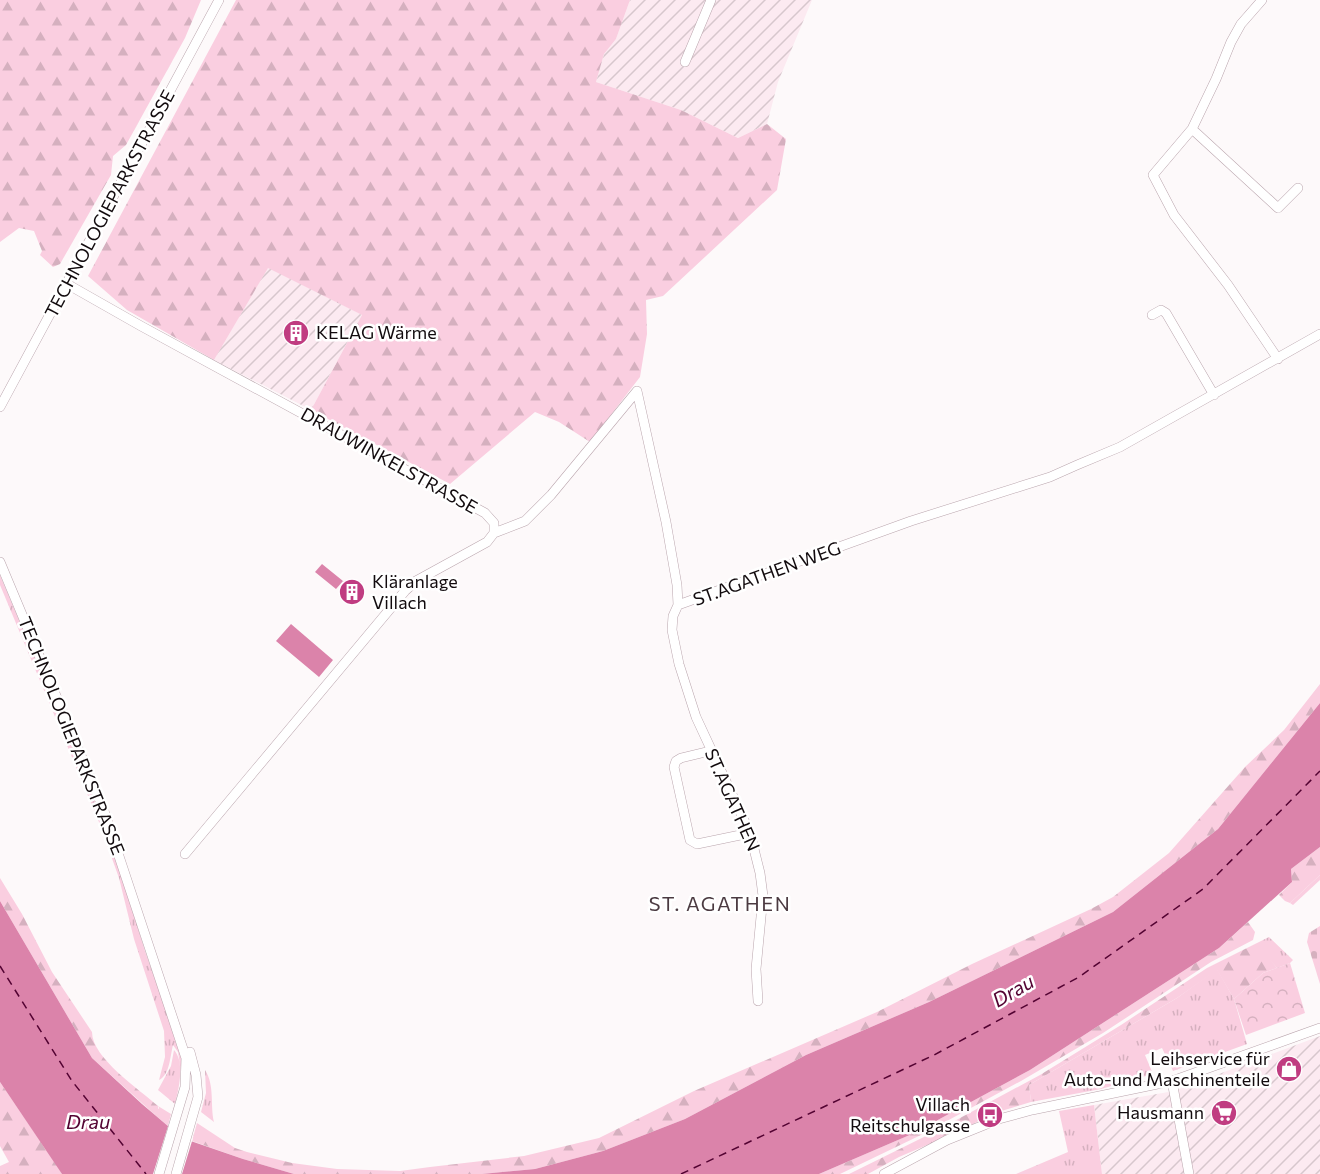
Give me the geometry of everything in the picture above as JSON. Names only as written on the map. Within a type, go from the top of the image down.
[{"type":"street","name":"TECHNOLOGIEPARKSTRASSE","points":[[0,407],[219,0]]},
{"type":"street","points":[[685,62],[711,0]]},
{"type":"street","points":[[1262,0],[1241,24],[1231,42],[1192,129],[1153,175],[1174,215],[1228,285],[1278,359]]},
{"type":"street","points":[[1192,129],[1278,208],[1298,188]]},
{"type":"street","name":"DRAUWINKELSTRASSE","points":[[67,284],[485,513],[494,523],[494,532]]},
{"type":"street","points":[[1152,315],[1161,310],[1166,313],[1214,395]]},
{"type":"street","name":"ST.AGATHEN WEG","points":[[494,532],[525,521],[551,495],[637,391],[666,522],[677,585],[678,605],[912,521],[1050,477],[1120,447],[1320,334]]},
{"type":"street","points":[[185,854],[405,591],[416,581],[474,551],[487,542],[494,532]]},
{"type":"street","name":"TECHNOLOGIEPARKSTRASSE","points":[[0,562],[103,808],[186,1059],[187,1074],[182,1100],[159,1174]]},
{"type":"street","name":"ST.AGATHEN","points":[[678,605],[672,630],[679,664],[710,751],[720,765],[750,833],[760,873],[763,897],[756,969],[758,1000]]},
{"type":"street","points":[[710,751],[681,758],[676,761],[674,767],[690,840],[697,844],[750,833]]},
{"type":"street","name":"TECHNOLOGIEPARKSTRASSE","points":[[172,1014],[194,1066],[199,1090],[197,1105],[176,1174]]},
{"type":"street","points":[[884,1174],[947,1140],[999,1119],[1172,1081],[1320,1028]]},
{"type":"street","points":[[1172,1081],[1189,1174]]},
{"type":"shaded area","points":[[630,0],[812,0],[778,82],[767,124],[738,138],[681,110],[596,82],[604,54],[616,39]]},
{"type":"shaded area","points":[[268,267],[362,315],[311,410],[214,360]]},
{"type":"shaded area","points":[[1320,1036],[1320,1174],[1102,1174],[1094,1105],[1174,1091]]},
{"type":"green space","points":[[0,0],[201,0],[185,38],[126,145],[113,156],[111,175],[60,264],[53,267],[40,255],[42,251],[34,231],[19,228],[0,242]]},
{"type":"green space","points":[[236,0],[630,0],[616,39],[604,54],[596,82],[681,110],[738,138],[767,124],[786,139],[777,190],[663,296],[646,300],[647,334],[640,377],[590,442],[559,422],[535,412],[450,484],[311,410],[362,315],[268,268],[214,360],[127,310],[88,276]]},
{"type":"green space","points":[[0,575],[109,833],[145,951],[182,1055],[182,1078],[178,1052],[173,1045],[167,1070],[163,1078],[159,1080],[165,1057],[164,1031],[134,939],[119,878],[99,822],[0,585]]},
{"type":"green space","points":[[1320,684],[1320,703],[1218,829],[1113,912],[929,1002],[806,1055],[685,1119],[603,1151],[535,1169],[482,1174],[294,1174],[192,1141],[197,1123],[235,1148],[292,1163],[337,1169],[400,1171],[524,1156],[599,1138],[694,1091],[877,1012],[1113,897],[1169,853],[1245,767],[1284,730]]},
{"type":"green space","points":[[1320,847],[1320,875],[1290,903],[1285,901],[1279,895],[1292,882],[1291,869]]},
{"type":"green space","points":[[1320,875],[1320,880],[1293,905],[1290,903]]},
{"type":"green space","points":[[0,878],[22,914],[52,972],[92,1032],[94,1042],[100,1052],[118,1072],[158,1106],[158,1111],[154,1114],[92,1058],[0,901]]},
{"type":"green space","points":[[1248,922],[1255,932],[1253,940],[1211,962],[1103,1033],[921,1135],[840,1174],[819,1174],[912,1134],[1030,1070],[1219,948]]},
{"type":"green space","points":[[1320,926],[1320,984],[1307,942],[1309,933]]},
{"type":"green space","points":[[1269,937],[1293,960],[1290,963],[1277,968],[1257,946],[1257,943]]},
{"type":"green space","points":[[1257,943],[1277,968],[1263,973],[1234,999],[1217,970],[1177,998],[1029,1085],[1031,1102],[988,1115],[967,1128],[899,1157],[868,1174],[849,1174],[936,1131],[1040,1075],[1207,968]]},
{"type":"green space","points":[[1290,963],[1305,1013],[1246,1035],[1234,999],[1263,973]]},
{"type":"green space","points":[[1217,969],[1234,999],[1247,1044],[1173,1071],[1162,1048],[1145,1055],[1153,1074],[1101,1089],[1031,1102],[1029,1085],[1177,998]]},
{"type":"green space","points":[[174,1050],[180,1068],[175,1104],[158,1090],[171,1066]]},
{"type":"green space","points":[[205,1070],[210,1082],[214,1122],[201,1112],[206,1093]]},
{"type":"green space","points":[[0,1082],[62,1174],[0,1174],[0,1166],[9,1162],[0,1146]]},
{"type":"green space","points":[[1094,1105],[1102,1174],[1016,1174],[1068,1152],[1059,1111]]},
{"type":"green space","points":[[158,1106],[171,1114],[168,1126],[154,1114]]},
{"type":"water","points":[[322,564],[343,581],[336,589],[315,572]]},
{"type":"water","points":[[291,624],[333,660],[319,677],[276,641]]},
{"type":"water","name":"Drau","points":[[1320,703],[1320,847],[1291,869],[1292,882],[1219,948],[1030,1070],[912,1134],[819,1174],[482,1174],[535,1169],[603,1151],[685,1119],[806,1055],[929,1002],[1113,912],[1218,829]]},
{"type":"water","name":"Drau","points":[[0,901],[92,1058],[182,1138],[294,1174],[62,1174],[0,1082]]},
{"type":"pier","points":[[169,1123],[183,1135],[193,1138],[182,1174],[153,1174]]},
{"type":"ferry route","points":[[681,1174],[934,1055],[1079,977],[1203,889],[1320,771]]},
{"type":"ferry route","points":[[0,966],[72,1081],[146,1174]]},
{"type":"place","name":"KELAG Wärme","points":[[296,333]]},
{"type":"place","name":"Kläranlage Villach","points":[[352,592]]},
{"type":"place","name":"Leihservice für Auto-und Maschinenteile","points":[[1289,1069]]},
{"type":"place","name":"Hausmann","points":[[1224,1113]]},
{"type":"place","name":"Villach Reitschulgasse","points":[[990,1115]]},
{"type":"district","name":"ST. AGATHEN","points":[[720,904]]}]
